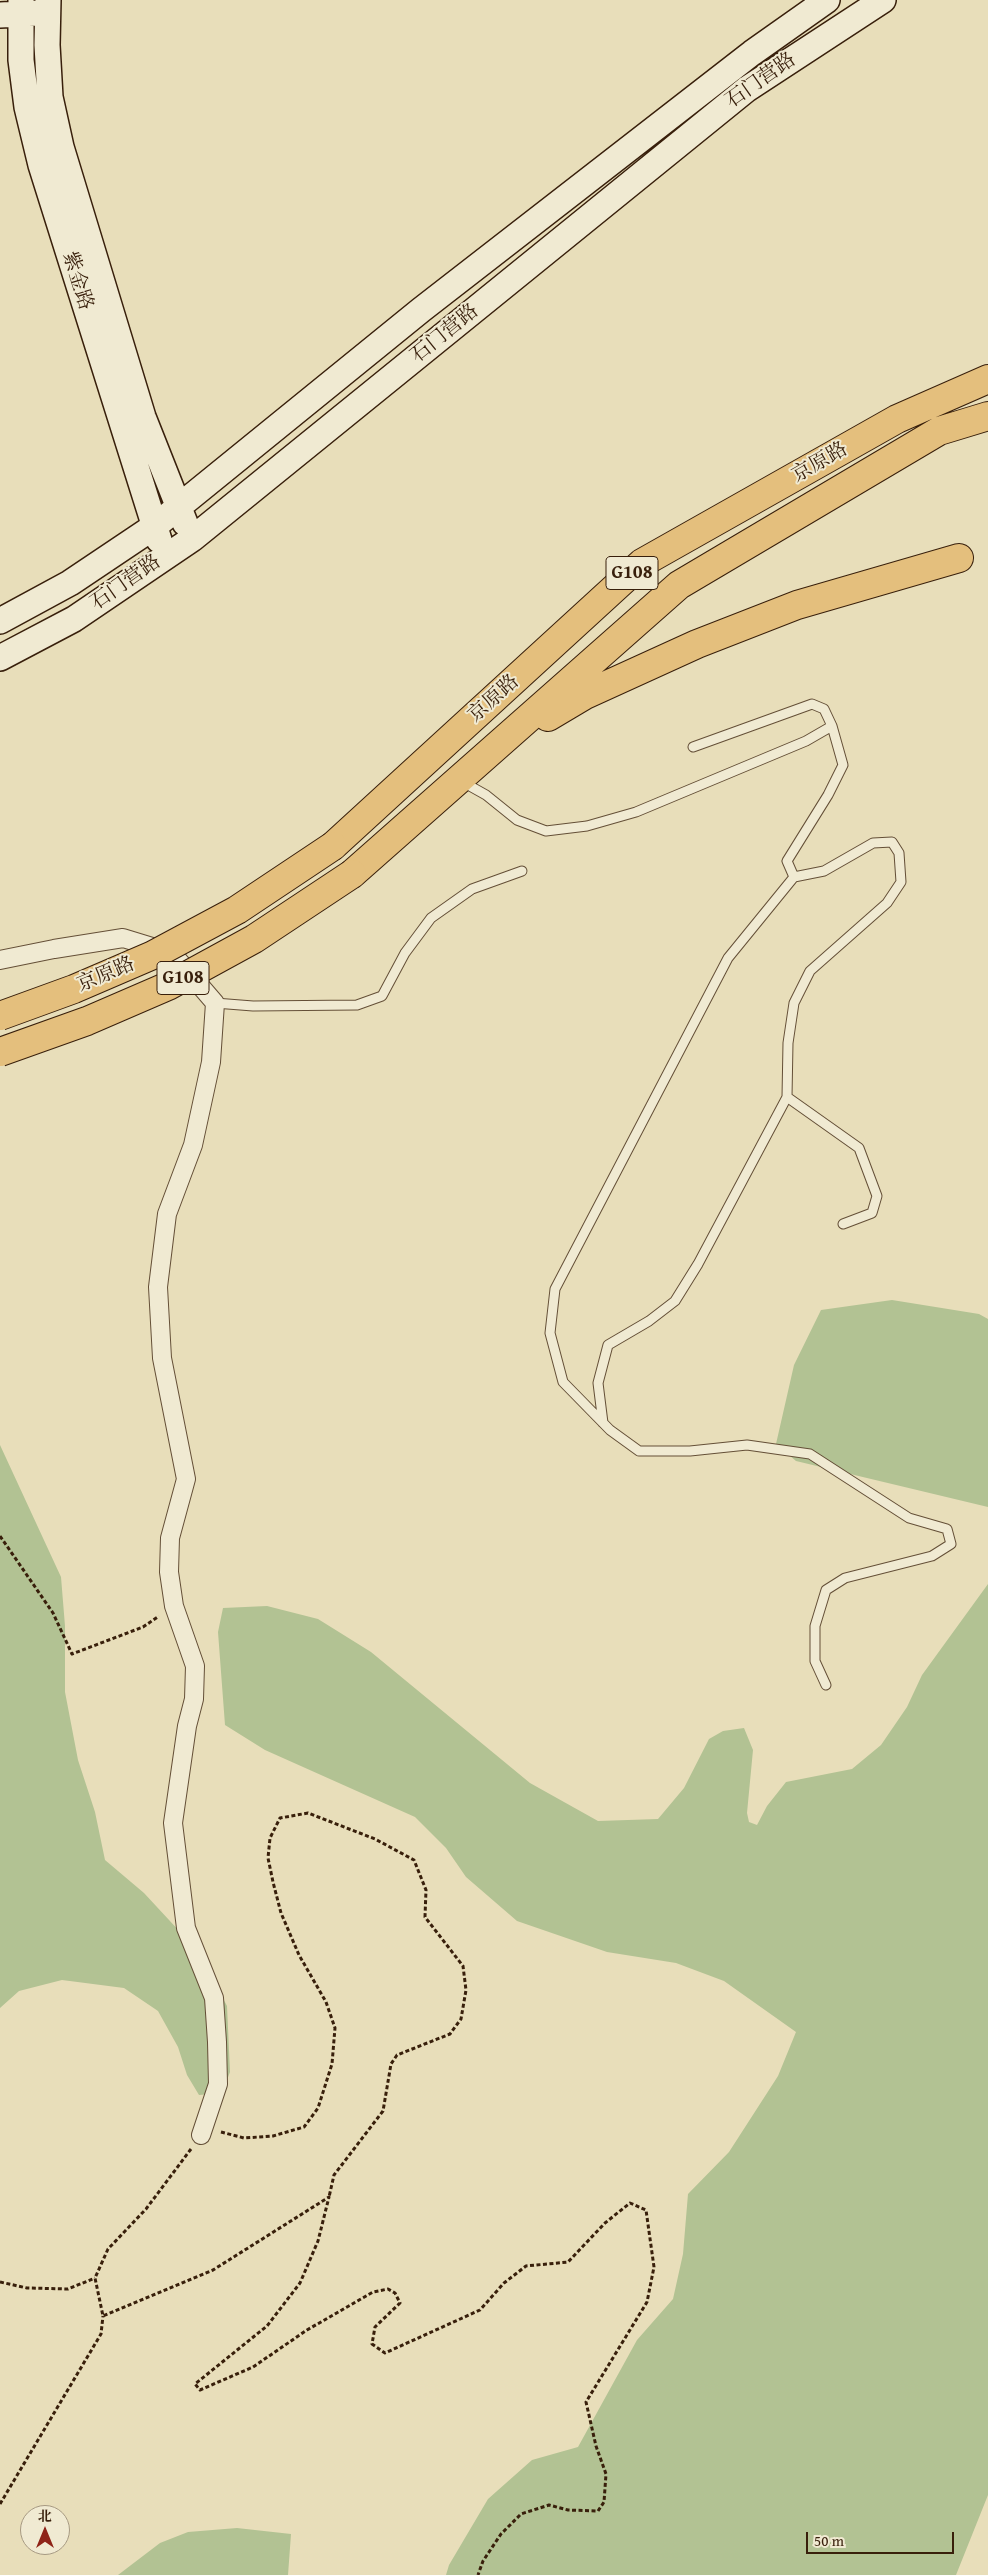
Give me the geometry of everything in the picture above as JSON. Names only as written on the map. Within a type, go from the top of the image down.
[{"type":"highway","name":"京原路","points":[[0,1016],[74,989],[153,955],[237,910],[333,846],[642,563],[897,419],[988,380]]},
{"type":"highway","name":"京原路","points":[[0,1052],[87,1021],[168,986],[254,939],[352,874],[679,585],[939,431],[988,416]]},
{"type":"highway","points":[[495,748],[586,695],[696,644],[797,605],[959,558]]},
{"type":"main road","name":"石门营路","points":[[0,621],[70,583],[155,526],[421,310],[752,53],[827,0]]},
{"type":"main road","name":"石门营路","points":[[0,658],[74,619],[192,539],[747,89],[883,0]]},
{"type":"main road","name":"紫金路","points":[[48,6],[50,97],[61,146],[143,417],[192,539]]},
{"type":"main road","points":[[14,10],[48,6]]},
{"type":"main road","name":"紫金路","points":[[14,10],[32,132],[41,165],[165,556]]},
{"type":"street","points":[[0,960],[123,938],[172,953],[215,1003],[211,1062],[193,1145],[167,1214],[158,1287],[162,1358],[186,1478],[170,1538],[169,1572],[174,1606],[195,1666],[194,1699],[187,1726],[173,1823],[186,1928],[214,1998],[218,2042],[218,2084],[202,2131]]},
{"type":"lane","points":[[693,747],[812,704],[824,709],[832,726],[843,765],[828,795],[787,861],[794,877]]},
{"type":"lane","points":[[458,780],[486,795],[517,820],[546,831],[587,826],[636,812],[806,741],[832,726]]},
{"type":"lane","points":[[603,1423],[598,1383],[608,1345],[649,1321],[675,1302],[787,1097],[788,1043],[794,1003],[810,971],[887,903],[901,882],[899,853],[892,842],[873,843],[824,871],[794,877],[728,958],[555,1289],[550,1333],[563,1382],[603,1423],[639,1451],[690,1451],[747,1445],[810,1454],[909,1518],[947,1529],[951,1544],[932,1556],[845,1578],[826,1590],[815,1626],[815,1661],[826,1685]]},
{"type":"lane","points":[[215,1003],[253,1006],[357,1005],[382,996],[404,953],[431,918],[472,889],[522,872]]},
{"type":"lane","points":[[787,1097],[859,1148],[878,1196],[872,1213],[843,1224]]},
{"type":"path","points":[[0,1536],[53,1613],[72,1654],[143,1627],[174,1606]]},
{"type":"path","points":[[0,2504],[101,2334],[103,2316],[95,2278],[108,2249],[146,2209],[202,2131],[244,2138],[273,2136],[304,2127],[318,2108],[332,2064],[335,2028],[326,2002],[299,1955],[281,1913],[268,1858],[270,1838],[280,1818],[308,1812],[375,1839],[414,1860],[426,1890],[425,1917],[463,1966],[466,1990],[462,2019],[450,2034],[397,2055],[391,2064],[383,2111],[334,2175],[318,2241],[300,2283],[267,2326],[195,2384],[200,2390],[253,2367],[307,2330],[373,2292],[388,2289],[395,2293],[400,2303],[375,2327],[372,2344],[384,2353],[480,2310],[504,2283],[526,2266],[568,2262],[605,2223],[630,2204],[646,2210],[654,2267],[648,2302],[623,2338],[586,2402],[596,2446],[606,2474],[604,2502],[598,2511],[568,2510],[548,2505],[521,2514],[501,2534],[483,2562],[478,2575]]},
{"type":"path","points":[[103,2316],[213,2270],[329,2196]]},
{"type":"path","points":[[0,2282],[27,2288],[68,2290],[95,2278]]},
{"type":"green space","points":[[892,1300],[979,1314],[988,1319],[988,1507],[796,1461],[776,1444],[794,1365],[821,1310]]},
{"type":"green space","points":[[0,1445],[61,1577],[65,1626],[65,1692],[78,1760],[95,1812],[105,1860],[144,1893],[182,1934],[207,1968],[227,2006],[230,2072],[222,2093],[199,2095],[187,2075],[178,2047],[158,2011],[124,1988],[62,1980],[19,1991],[0,2008]]},
{"type":"green space","points":[[988,1584],[988,2495],[956,2575],[446,2575],[449,2565],[488,2499],[532,2460],[578,2447],[637,2340],[673,2299],[683,2254],[688,2194],[729,2152],[778,2076],[796,2032],[724,1981],[676,1963],[607,1952],[517,1921],[466,1877],[446,1848],[415,1817],[265,1750],[225,1725],[218,1632],[223,1608],[267,1606],[318,1619],[371,1652],[530,1783],[598,1821],[658,1819],[684,1788],[709,1739],[723,1731],[744,1728],[753,1750],[747,1813],[749,1822],[757,1825],[767,1806],[786,1782],[852,1769],[881,1745],[907,1707],[922,1675]]},
{"type":"green space","points":[[237,2528],[291,2534],[288,2575],[118,2575],[160,2543],[188,2532]]}]
